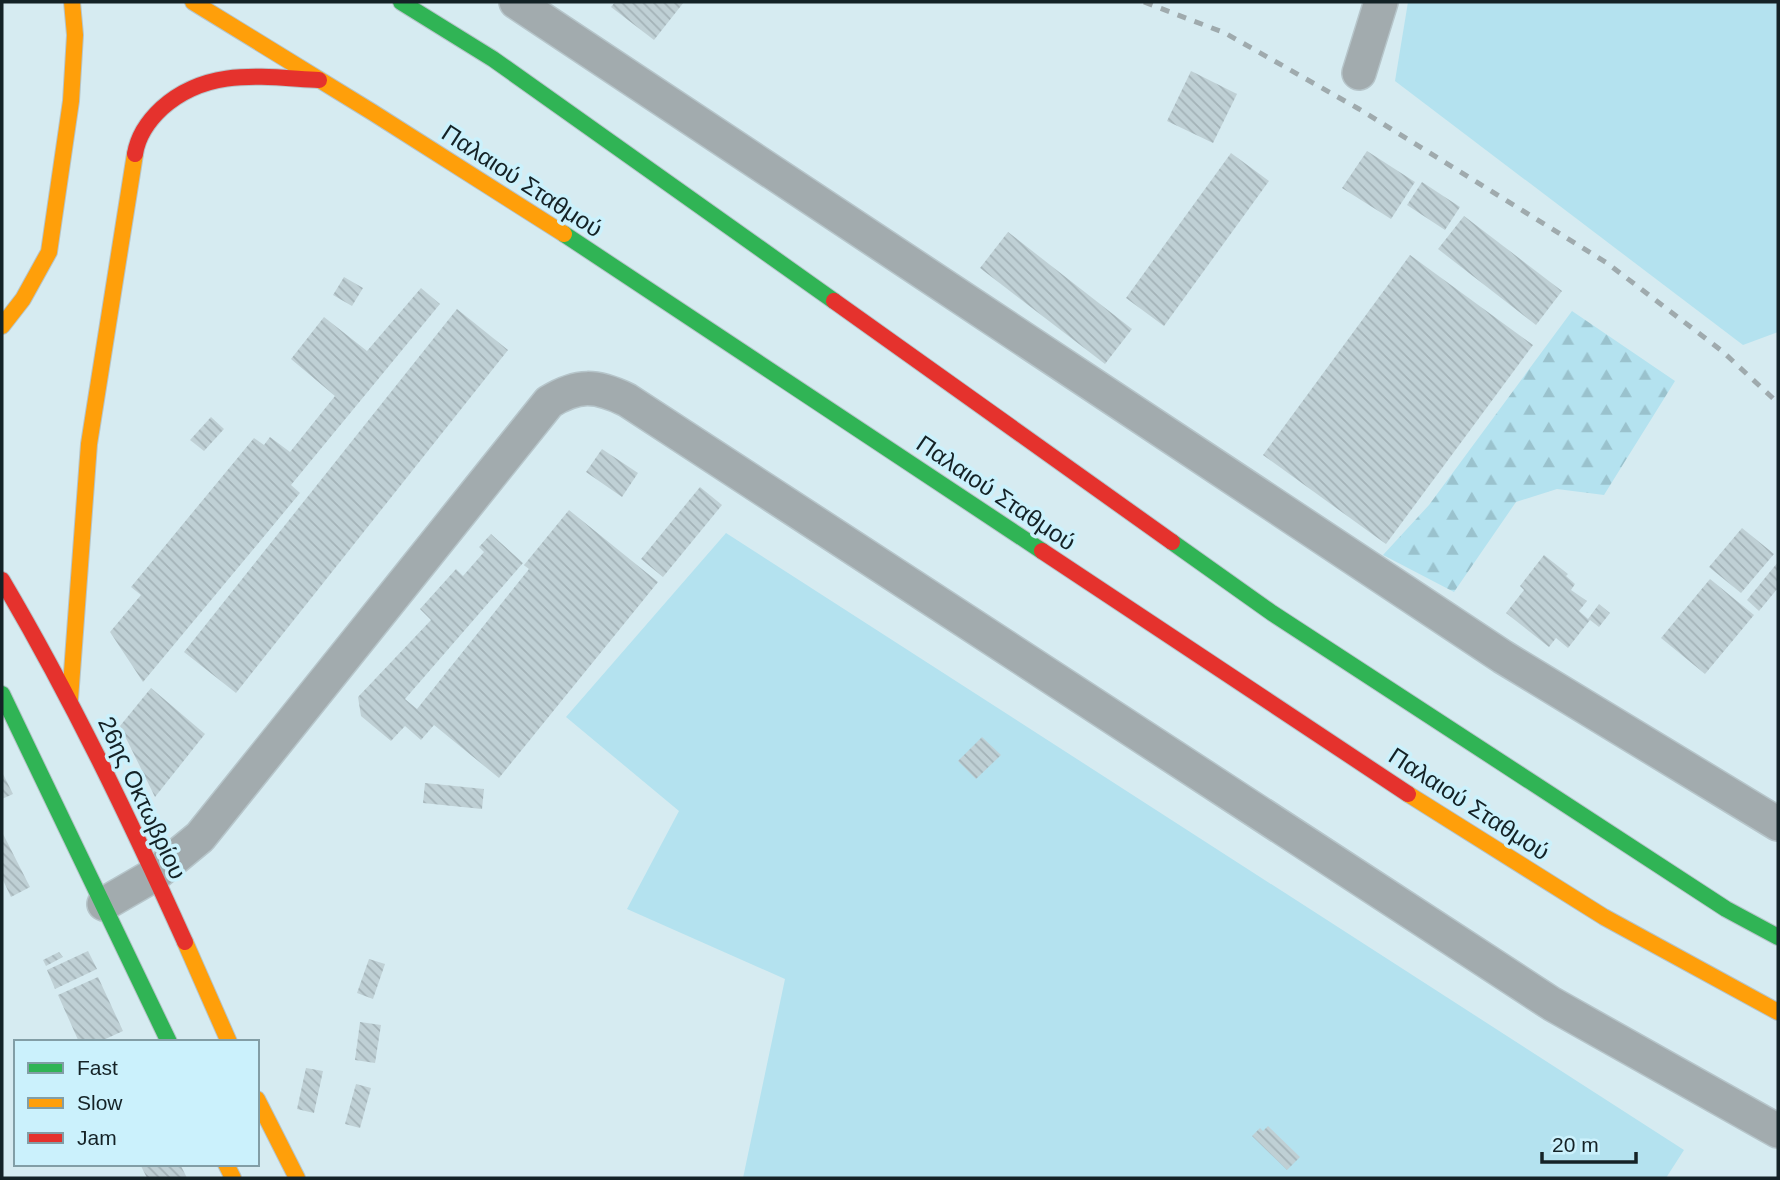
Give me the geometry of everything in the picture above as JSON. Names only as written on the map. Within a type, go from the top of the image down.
[{"type":"main road","points":[[2,326],[23,299],[49,251],[71,101],[75,36],[72,2]]},
{"type":"main road","name":"Παλαιού Σταθμού","points":[[193,2],[324,80],[752,358],[1236,683],[1584,904],[1778,1012]]},
{"type":"main road","points":[[401,2],[493,59],[1272,613],[1726,909],[1778,937]]},
{"type":"main road","points":[[70,699],[89,444],[138,138],[149,120],[166,102],[187,88],[209,79],[236,77],[324,80]]},
{"type":"main road","name":"26ης Οκτωβρίου","points":[[2,580],[70,699],[154,875],[228,1040]]},
{"type":"main road","points":[[2,694],[168,1040]]},
{"type":"main road","points":[[259,1103],[298,1178]]},
{"type":"street","points":[[516,2],[1503,657],[1778,824]]},
{"type":"street","points":[[1359,73],[1381,2]]},
{"type":"street","points":[[104,904],[154,875],[200,837],[549,402],[564,392],[582,388],[605,390],[627,400],[1552,1004],[1778,1131]]},
{"type":"green space","points":[[1408,2],[1778,2],[1778,332],[1743,345],[1395,81]]},
{"type":"green space","points":[[1572,311],[1675,381],[1604,495],[1557,489],[1516,502],[1454,592],[1383,555],[1429,505]]},
{"type":"green space","points":[[726,533],[1684,1150],[1666,1178],[743,1178],[785,979],[627,909],[679,811],[566,717]]},
{"type":"building","points":[[615,2],[684,2],[654,40],[611,7]]},
{"type":"building","points":[[1191,71],[1237,94],[1213,143],[1167,121]]},
{"type":"building","points":[[1367,151],[1415,182],[1391,219],[1342,188]]},
{"type":"building","points":[[1231,153],[1269,181],[1164,326],[1126,298]]},
{"type":"building","points":[[1422,182],[1460,207],[1445,230],[1407,205]]},
{"type":"building","points":[[1464,216],[1562,291],[1536,325],[1438,249]]},
{"type":"building","points":[[1008,232],[1132,329],[1105,364],[980,268]]},
{"type":"building","points":[[1410,255],[1533,345],[1386,544],[1263,455]]},
{"type":"building","points":[[344,277],[363,288],[352,306],[333,295]]},
{"type":"building","points":[[421,288],[440,304],[291,485],[300,493],[143,682],[110,632],[141,595],[131,587],[254,438],[264,445],[270,437],[290,452],[335,396],[291,359],[324,317],[367,351]]},
{"type":"building","points":[[457,309],[508,350],[236,693],[184,652]]},
{"type":"building","points":[[211,417],[224,429],[204,451],[190,440]]},
{"type":"building","points":[[602,449],[638,473],[622,497],[586,472]]},
{"type":"building","points":[[700,487],[722,505],[663,577],[641,559]]},
{"type":"building","points":[[569,510],[658,582],[499,778],[434,725],[421,740],[405,726],[391,741],[361,716],[358,697],[431,620],[420,609],[456,569],[463,576],[484,552],[479,547],[491,534],[523,563],[405,699],[417,709],[529,569],[524,565]]},
{"type":"building","points":[[1742,528],[1774,554],[1741,593],[1709,567]]},
{"type":"building","points":[[1544,555],[1568,574],[1566,576],[1575,584],[1571,590],[1587,601],[1579,611],[1588,619],[1599,604],[1610,613],[1599,627],[1590,620],[1568,648],[1556,638],[1549,647],[1506,613],[1524,590],[1520,586]]},
{"type":"building","points":[[1778,562],[1778,588],[1759,611],[1747,600]]},
{"type":"building","points":[[1710,579],[1754,615],[1705,674],[1661,638]]},
{"type":"building","points":[[151,688],[205,734],[155,797],[120,726]]},
{"type":"building","points":[[982,737],[1001,755],[976,779],[958,761]]},
{"type":"building","points":[[2,772],[13,794],[2,799]]},
{"type":"building","points":[[425,783],[484,789],[482,809],[423,803]]},
{"type":"building","points":[[2,832],[30,887],[11,897],[2,878]]},
{"type":"building","points":[[88,951],[97,969],[55,989],[47,970]]},
{"type":"building","points":[[59,952],[63,957],[46,966],[43,960]]},
{"type":"building","points":[[369,959],[385,964],[373,999],[357,993]]},
{"type":"building","points":[[98,977],[123,1031],[103,1040],[78,1040],[58,995]]},
{"type":"building","points":[[360,1022],[381,1025],[375,1063],[355,1060]]},
{"type":"building","points":[[306,1068],[323,1071],[314,1113],[297,1109]]},
{"type":"building","points":[[356,1084],[371,1088],[360,1128],[345,1124]]},
{"type":"building","points":[[1268,1126],[1300,1157],[1287,1170],[1252,1136],[1260,1128],[1263,1131]]},
{"type":"building","points":[[141,1166],[181,1166],[187,1178],[147,1178]]},
{"type":"railway","points":[[1144,2],[1225,33],[1359,109],[1607,263],[1722,351],[1778,403]]},
{"type":"traffic: fast","points":[[401,2],[493,59],[834,301]]},
{"type":"traffic: fast","points":[[564,234],[1042,551]]},
{"type":"traffic: fast","points":[[1172,542],[1272,613],[1726,909],[1778,937]]},
{"type":"traffic: fast","points":[[2,694],[168,1040]]},
{"type":"traffic: slow","points":[[2,326],[23,299],[49,252],[71,101],[75,35],[72,2]]},
{"type":"traffic: slow","points":[[193,2],[564,234]]},
{"type":"traffic: slow","points":[[70,699],[89,444],[135,154]]},
{"type":"traffic: slow","points":[[1408,794],[1604,917],[1778,1012]]},
{"type":"traffic: slow","points":[[185,942],[228,1040]]},
{"type":"traffic: slow","points":[[259,1103],[297,1178]]},
{"type":"traffic: slow","points":[[227,1166],[233,1178]]},
{"type":"traffic: jam","points":[[135,154],[141,135],[157,113],[180,95],[198,86],[217,80],[256,77],[319,80]]},
{"type":"traffic: jam","points":[[834,301],[1172,542]]},
{"type":"traffic: jam","points":[[1042,551],[1408,794]]},
{"type":"traffic: jam","points":[[2,580],[52,668],[98,758],[185,942]]}]
